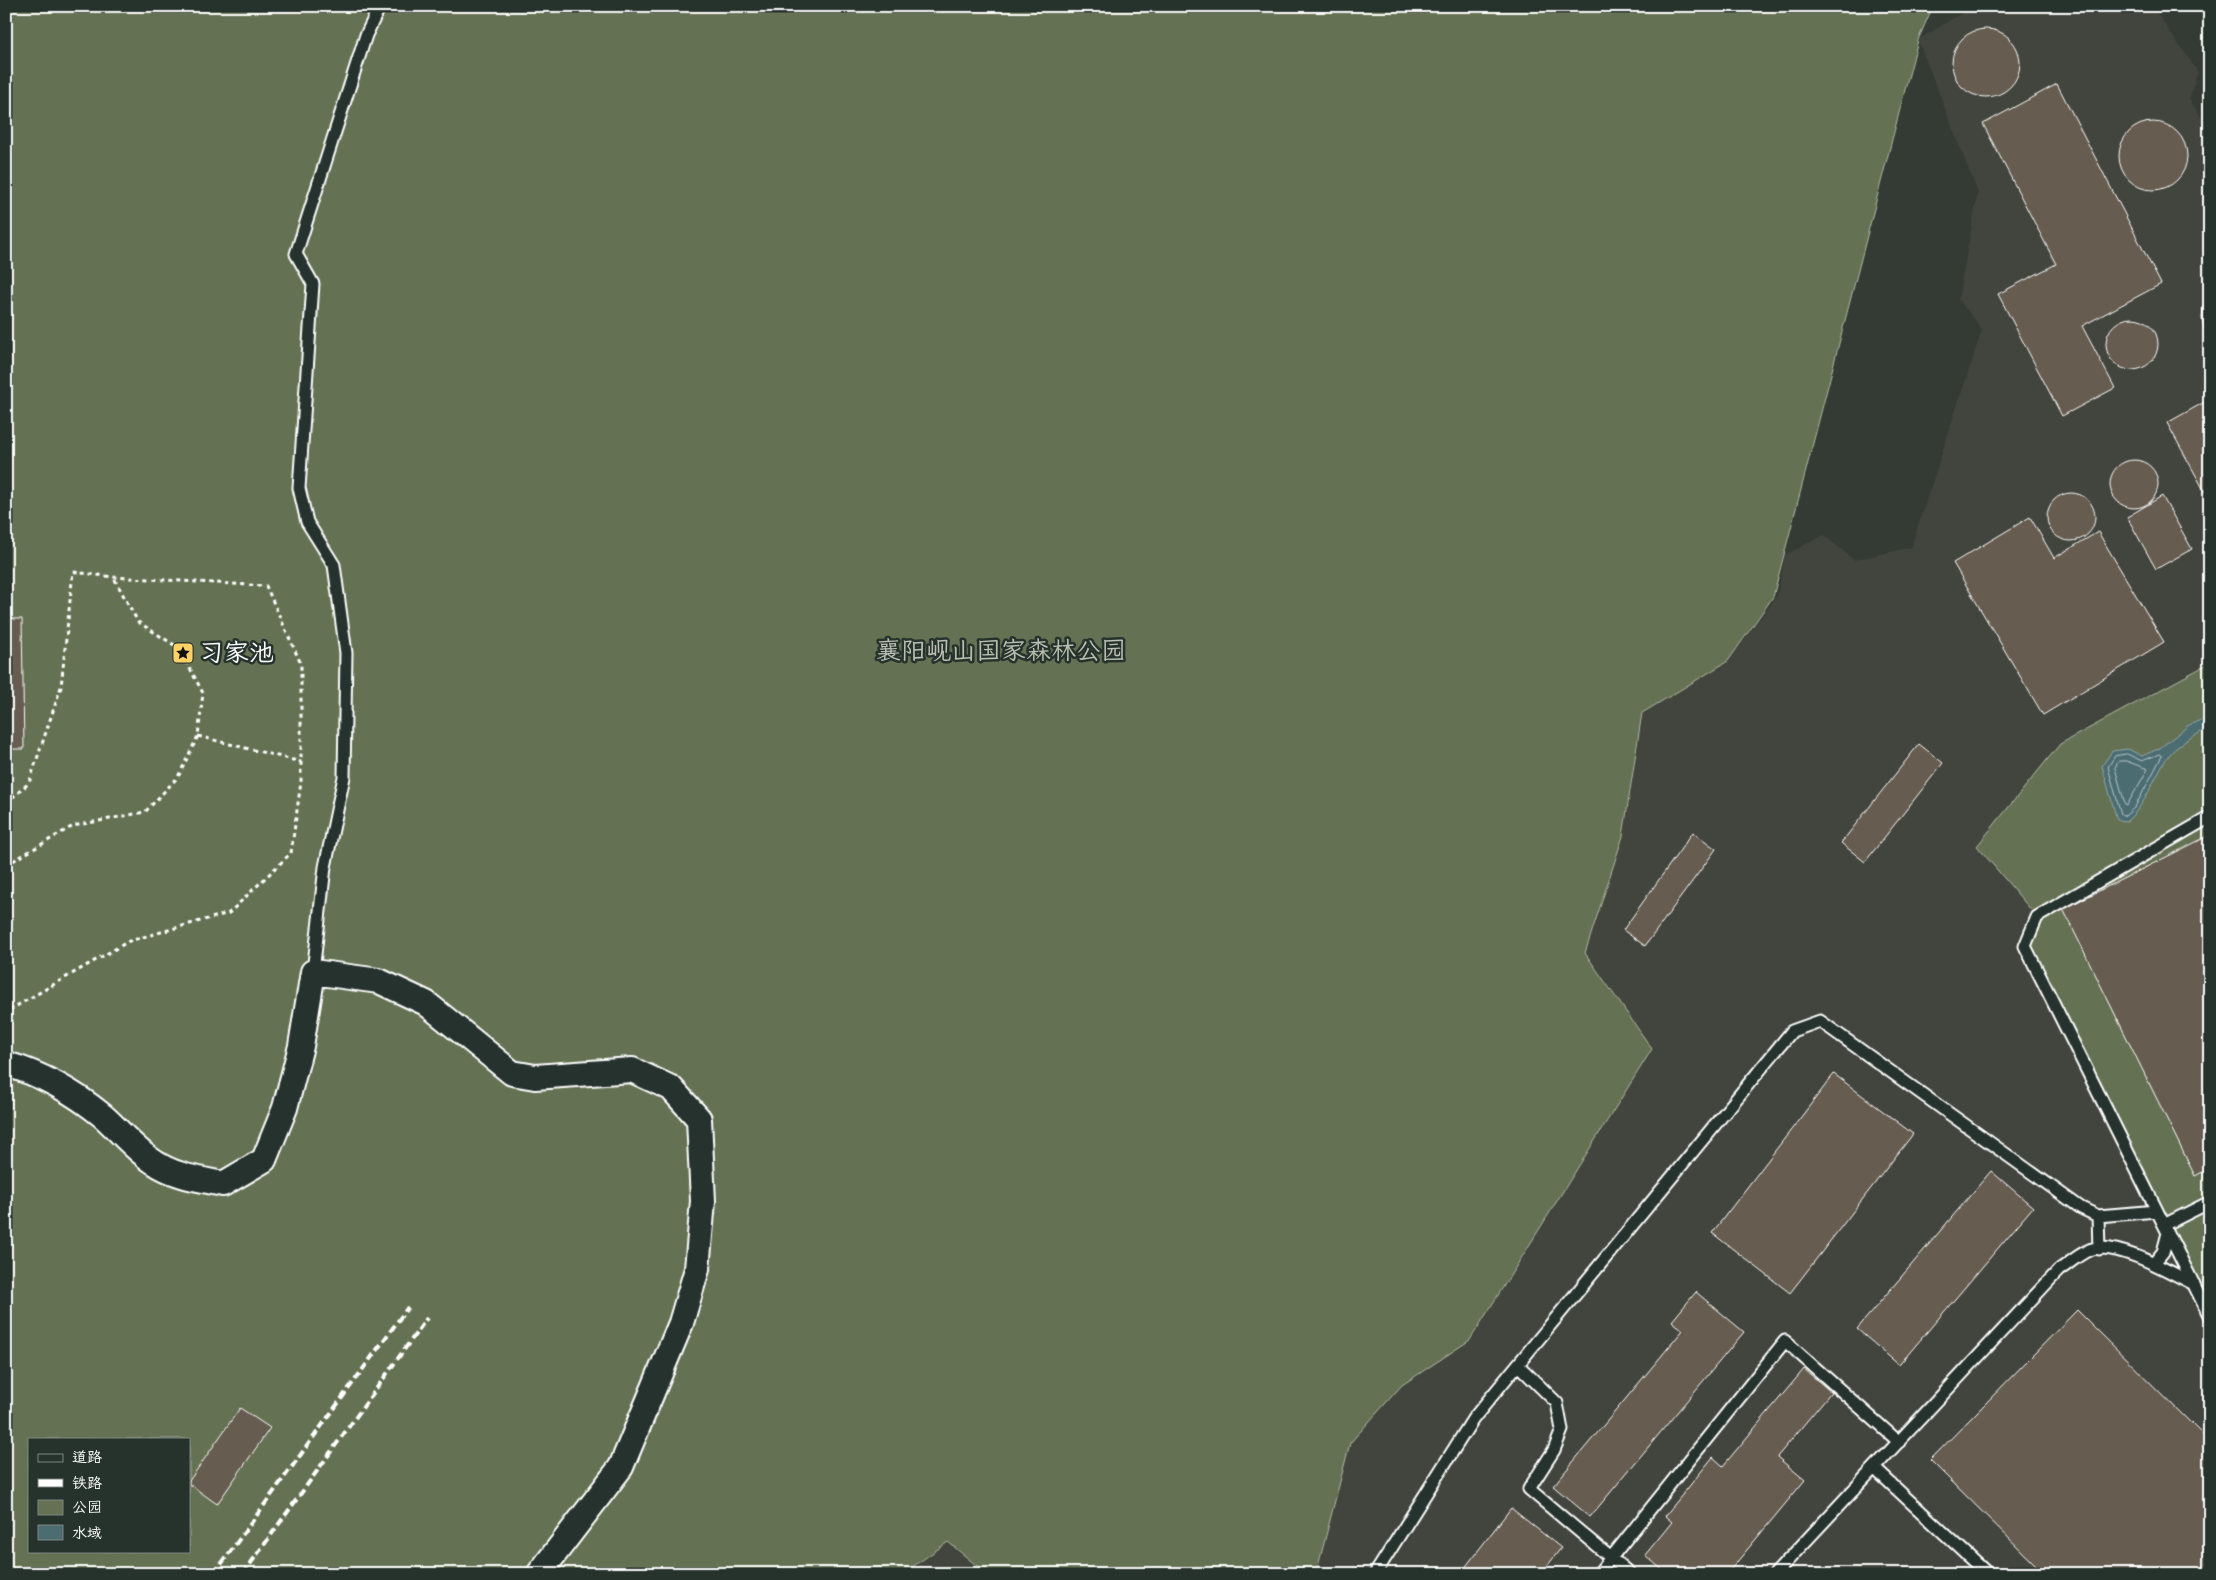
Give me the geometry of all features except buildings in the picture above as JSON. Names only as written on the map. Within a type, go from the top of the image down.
[{"type":"street","points":[[6,1064],[29,1070],[56,1084],[102,1115],[154,1162],[179,1175],[222,1184],[264,1160],[285,1108],[301,1046],[313,972],[379,982],[426,1003],[512,1073],[535,1077],[632,1070],[672,1088],[699,1119],[702,1210],[697,1269],[681,1324],[621,1467],[539,1574]]},
{"type":"lane","points":[[313,972],[325,867],[344,776],[346,653],[334,565],[307,522],[299,488],[314,284],[296,254],[366,36],[380,6]]},
{"type":"lane","points":[[2210,817],[2037,917],[2025,946],[2210,1317]]},
{"type":"lane","points":[[1375,1574],[1473,1419],[1792,1031],[1820,1021],[2081,1208],[2098,1216],[2157,1211]]},
{"type":"lane","points":[[2166,1229],[2210,1202]]},
{"type":"lane","points":[[2098,1216],[2099,1249]]},
{"type":"lane","points":[[2154,1263],[2163,1252],[2166,1229]]},
{"type":"lane","points":[[1775,1574],[2058,1270],[2091,1249],[2112,1249],[2154,1263],[2194,1284]]},
{"type":"lane","points":[[1598,1574],[1785,1341],[1899,1442]]},
{"type":"lane","points":[[1518,1365],[1557,1403],[1562,1430],[1554,1450],[1529,1489],[1630,1574]]},
{"type":"lane","points":[[1874,1468],[1988,1574]]},
{"type":"path","points":[[6,803],[29,783],[61,687],[73,572],[114,578],[266,586],[301,664],[300,782],[291,853],[229,913],[129,941],[6,1012]]},
{"type":"path","points":[[6,865],[73,826],[145,812],[178,778],[198,736],[203,693],[178,648],[138,622],[114,578]]},
{"type":"path","points":[[198,736],[301,762]]},
{"type":"shaded area","points":[[1973,6],[2152,6],[2198,72],[2189,99],[2210,130],[2210,1574],[1316,1574],[1349,1443],[1402,1385],[1470,1340],[1652,1049],[1585,953],[1623,836],[1645,697],[1728,661],[1777,596],[1785,555],[1824,535],[1854,560],[1911,547],[1982,330],[1958,299],[1978,193],[1918,40]]},
{"type":"shaded area","points":[[948,1542],[987,1574],[902,1574]]},
{"type":"green space","name":"襄阳岘山国家森林公园","points":[[6,6],[1933,6],[1918,40],[1773,597],[1728,661],[1642,713],[1623,836],[1585,953],[1652,1049],[1470,1340],[1402,1385],[1350,1443],[1316,1574],[987,1574],[948,1542],[902,1574],[6,1574]]},
{"type":"green space","points":[[2210,663],[2210,1317],[2025,946],[2037,917],[1977,846],[2060,744]]},
{"type":"water","points":[[2210,716],[2210,728],[2186,741],[2166,759],[2140,807],[2134,814],[2127,821],[2117,820],[2102,766],[2112,751],[2128,749],[2142,756],[2160,748],[2189,725]]},
{"type":"railway","points":[[214,1574],[408,1307]]},
{"type":"railway","points":[[243,1574],[427,1318]]},
{"type":"place","name":"习家池","points":[[183,653]]}]
